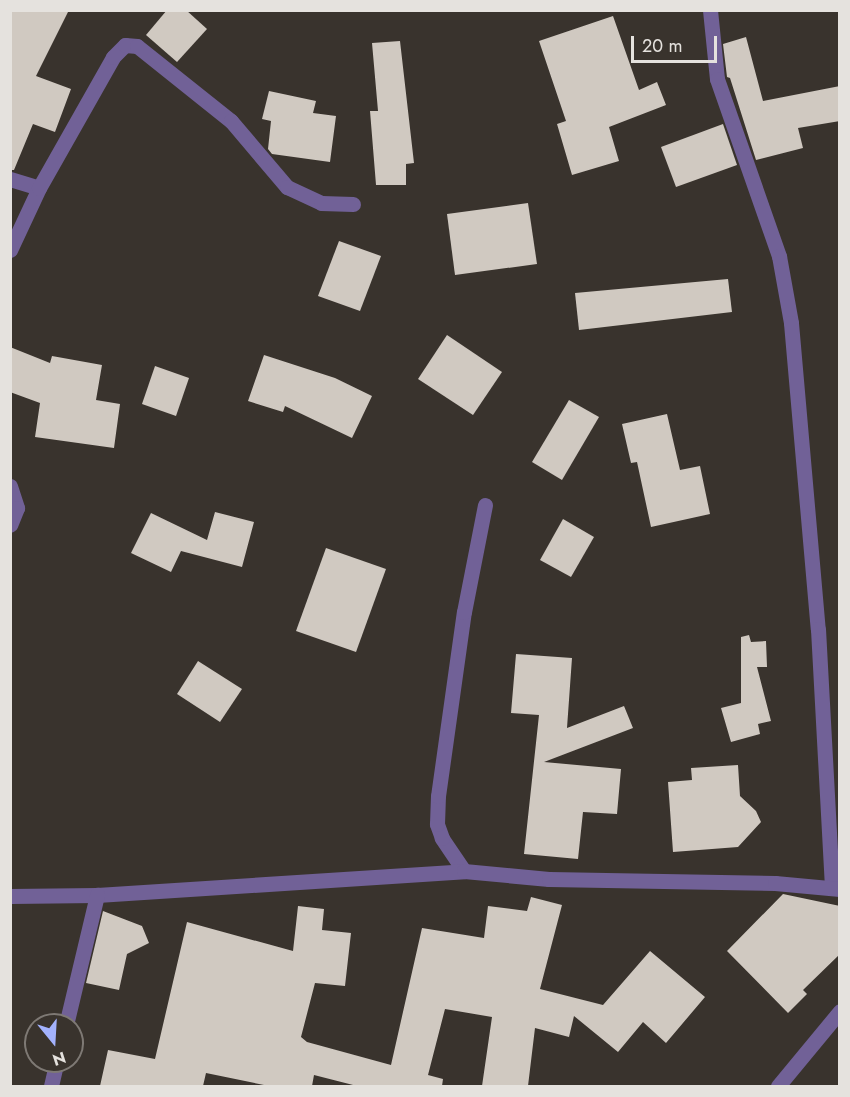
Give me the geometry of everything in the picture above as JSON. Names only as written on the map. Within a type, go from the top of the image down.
[{"type":"street","points":[[10,896],[97,895],[464,871],[549,879],[836,888],[818,629],[791,323],[779,256],[717,79],[710,10]]},
{"type":"street","points":[[10,250],[39,188],[113,57],[124,45],[137,46],[231,121],[287,187],[321,203],[353,204]]},
{"type":"street","points":[[10,179],[39,188]]},
{"type":"street","points":[[10,486],[17,508],[10,525]]},
{"type":"street","points":[[464,871],[442,838],[437,824],[438,796],[464,612],[484,505]]},
{"type":"street","points":[[69,1013],[97,895]]},
{"type":"street","points":[[778,1086],[840,1011]]},
{"type":"building","points":[[10,10],[69,10],[36,76],[71,89],[55,132],[33,124],[14,170],[10,170]]},
{"type":"building","points":[[167,10],[186,10],[207,29],[177,62],[146,35]]},
{"type":"building","points":[[613,16],[639,90],[657,82],[666,105],[609,127],[619,161],[572,175],[557,124],[566,121],[539,41]]},
{"type":"building","points":[[746,37],[763,101],[840,86],[840,121],[798,128],[803,148],[756,160],[730,78],[727,77],[723,44]]},
{"type":"building","points":[[400,41],[414,163],[406,164],[406,185],[376,185],[370,111],[378,111],[372,43]]},
{"type":"building","points":[[269,91],[316,101],[313,113],[336,116],[330,162],[272,154],[268,149],[271,121],[262,119]]},
{"type":"building","points":[[723,124],[737,165],[676,187],[661,147]]},
{"type":"building","points":[[528,203],[537,264],[455,275],[447,214]]},
{"type":"building","points":[[339,241],[381,256],[360,311],[318,296]]},
{"type":"building","points":[[728,279],[732,312],[579,330],[575,293]]},
{"type":"building","points":[[447,335],[502,372],[473,415],[418,379]]},
{"type":"building","points":[[10,347],[50,363],[52,356],[102,365],[96,400],[120,404],[114,448],[35,437],[40,403],[10,392]]},
{"type":"building","points":[[264,355],[335,378],[372,396],[352,438],[285,406],[283,412],[248,401]]},
{"type":"building","points":[[155,366],[189,378],[176,416],[142,404]]},
{"type":"building","points":[[569,400],[599,417],[562,480],[532,462]]},
{"type":"building","points":[[667,414],[680,470],[700,466],[710,514],[651,527],[637,462],[631,463],[622,424]]},
{"type":"building","points":[[215,512],[254,522],[242,567],[181,551],[171,572],[131,553],[151,513],[207,540]]},
{"type":"building","points":[[563,519],[594,537],[571,577],[540,560]]},
{"type":"building","points":[[326,548],[386,569],[356,652],[296,631]]},
{"type":"building","points":[[749,635],[751,642],[766,641],[767,667],[757,667],[771,721],[758,724],[760,734],[731,742],[721,708],[741,703],[741,637]]},
{"type":"building","points":[[516,654],[572,658],[567,728],[624,706],[633,728],[544,762],[621,769],[617,814],[583,812],[578,859],[524,854],[539,715],[511,713]]},
{"type":"building","points":[[198,661],[242,689],[220,722],[177,694]]},
{"type":"building","points":[[738,765],[740,796],[756,811],[761,822],[738,847],[673,852],[668,782],[692,780],[691,768]]},
{"type":"building","points":[[783,894],[840,906],[840,954],[803,990],[807,994],[788,1013],[727,951]]},
{"type":"building","points":[[531,897],[562,905],[540,989],[603,1005],[650,951],[705,997],[666,1043],[643,1022],[618,1052],[574,1016],[569,1037],[535,1028],[528,1086],[482,1086],[492,1017],[445,1009],[428,1075],[443,1079],[442,1086],[357,1086],[314,1075],[312,1086],[269,1086],[206,1073],[203,1086],[100,1086],[108,1050],[155,1059],[187,922],[293,951],[298,906],[324,909],[322,930],[351,933],[345,986],[315,983],[301,1037],[307,1042],[391,1065],[422,928],[484,938],[488,906],[527,911]]},
{"type":"building","points":[[103,911],[142,926],[149,943],[127,954],[119,990],[86,983]]}]
